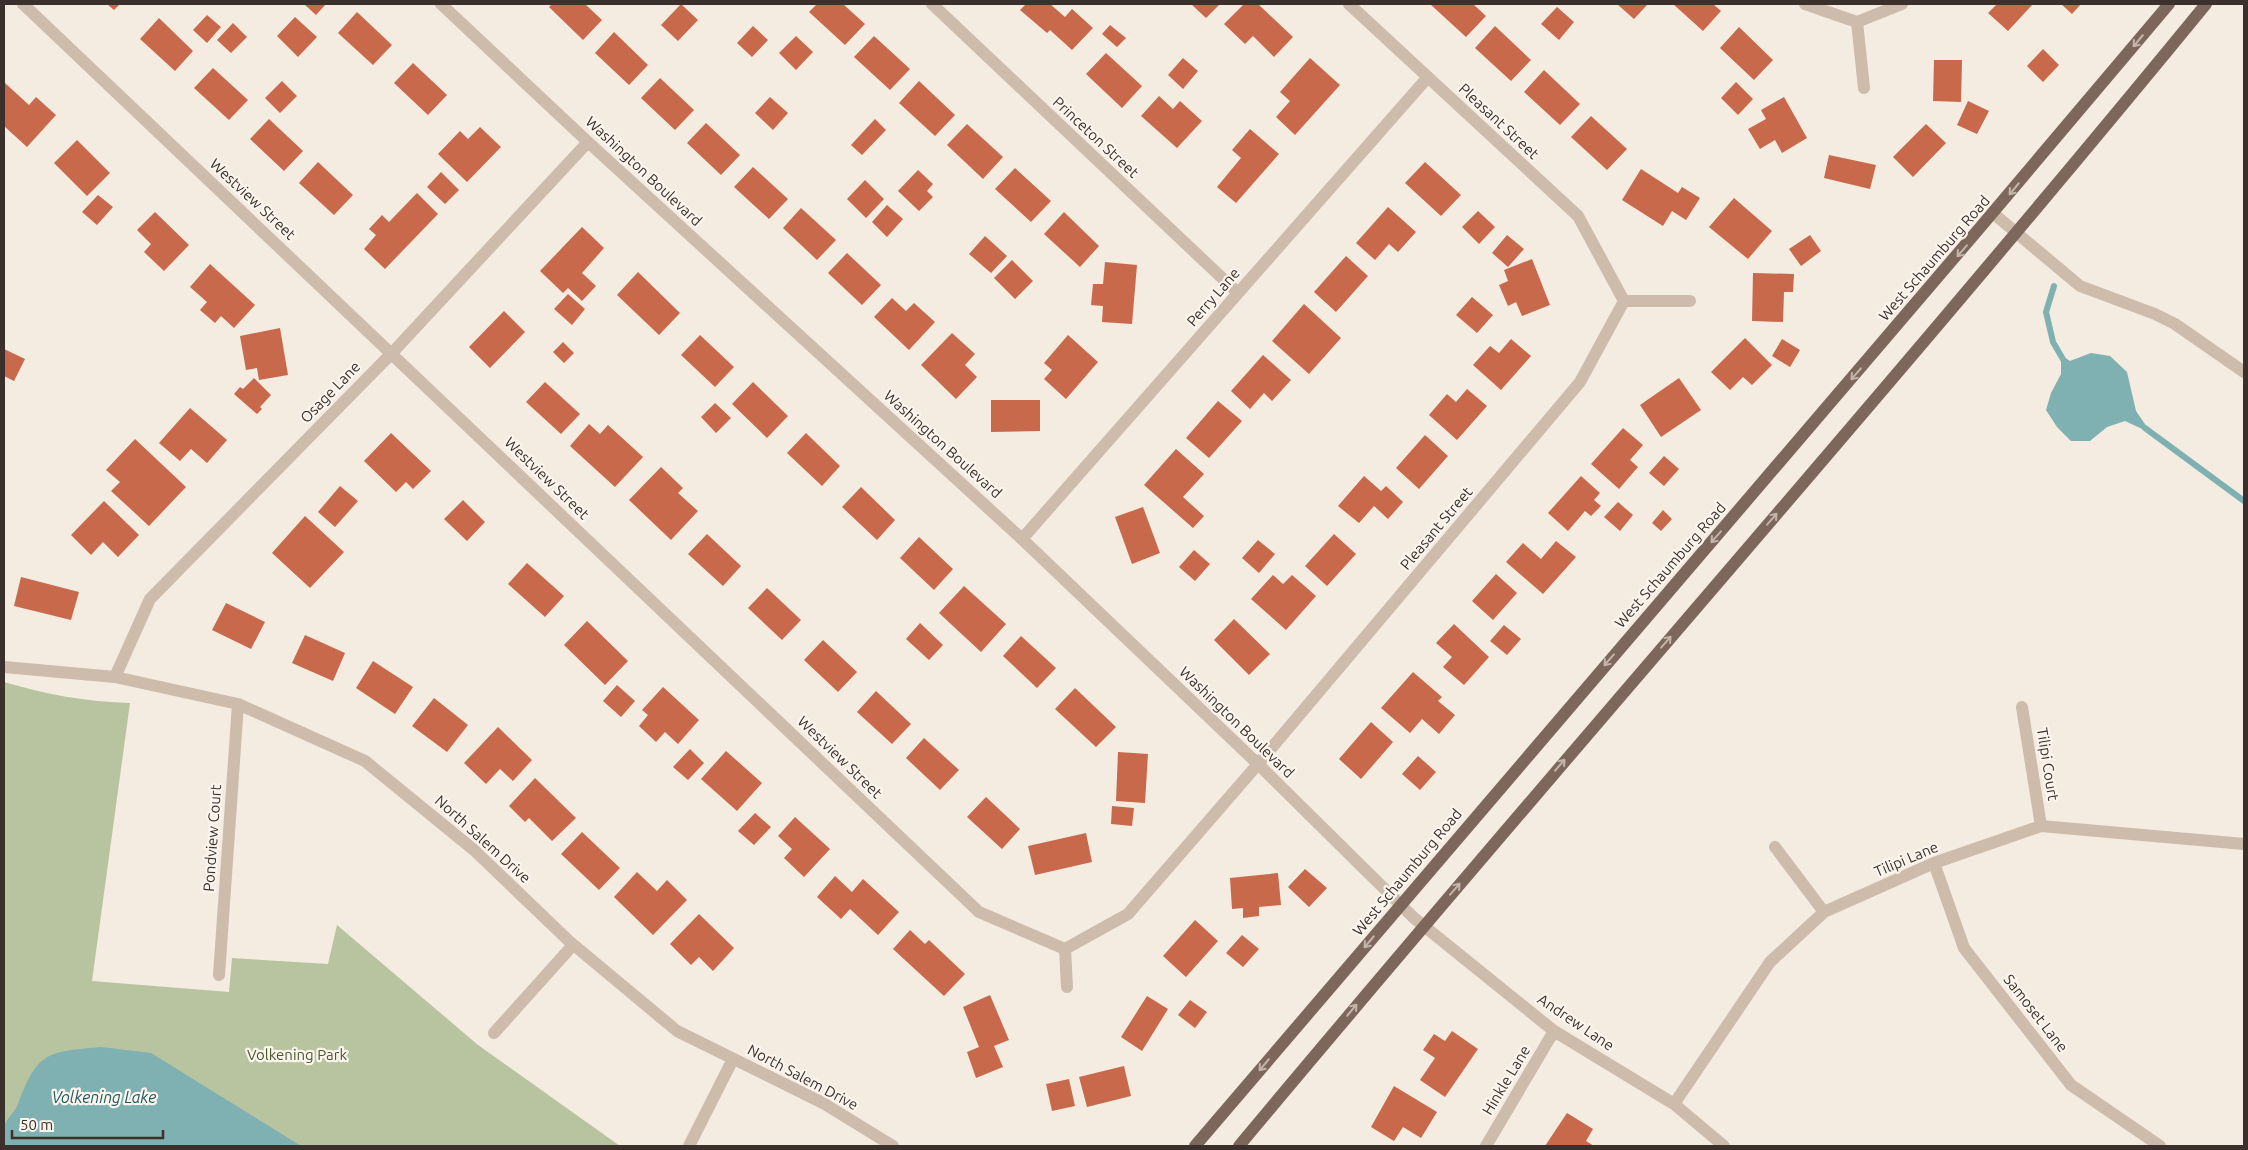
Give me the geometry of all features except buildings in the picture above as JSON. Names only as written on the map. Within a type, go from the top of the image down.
[{"type":"main road","name":"West Schaumburg Road","points":[[1195,1146],[1400,904],[1994,214],[2169,4]]},
{"type":"main road","points":[[1239,1146],[1419,922],[2017,234],[2206,4]]},
{"type":"street","name":"Westview Street","points":[[23,4],[392,352],[979,912],[1065,949]]},
{"type":"street","name":"Washington Boulevard","points":[[441,4],[588,142],[1022,539],[1258,764],[1419,922]]},
{"type":"street","name":"Princeton Street","points":[[932,4],[1238,293]]},
{"type":"street","name":"Pleasant Street","points":[[1258,764],[1580,382],[1624,301],[1578,216],[1349,4]]},
{"type":"street","points":[[1805,4],[1856,22],[1902,4]]},
{"type":"street","points":[[1856,22],[1864,88]]},
{"type":"street","name":"Perry Lane","points":[[1022,539],[1428,77]]},
{"type":"street","name":"Osage Lane","points":[[114,677],[150,600],[392,352],[588,142]]},
{"type":"street","points":[[1994,214],[2080,286],[2169,321],[2244,372]]},
{"type":"street","points":[[1624,301],[1690,301]]},
{"type":"street","name":"North Salem Drive","points":[[4,667],[114,677],[238,704],[365,761],[474,850],[573,945],[677,1031],[823,1103],[893,1146]]},
{"type":"street","name":"Pondview Court","points":[[220,975],[238,704]]},
{"type":"street","name":"Tilipi Court","points":[[2022,707],[2041,826]]},
{"type":"street","points":[[1068,987],[1065,949],[1128,914],[1258,764]]},
{"type":"street","name":"Tilipi Lane","points":[[1674,1104],[1770,962],[1824,912],[1934,863],[2041,826],[2244,844]]},
{"type":"street","points":[[1775,847],[1824,912]]},
{"type":"street","name":"Samoset Lane","points":[[1934,863],[1964,948],[2071,1085],[2160,1146]]},
{"type":"street","name":"Andrew Lane","points":[[1419,922],[1554,1031],[1674,1104],[1724,1146]]},
{"type":"street","points":[[494,1033],[573,945]]},
{"type":"street","name":"Hinkle Lane","points":[[1486,1146],[1554,1031]]},
{"type":"street","points":[[689,1146],[733,1059]]},
{"type":"green space","name":"Volkening Park","points":[[4,682],[66,697],[130,703],[92,981],[229,992],[232,958],[328,964],[337,925],[478,1045],[620,1146],[4,1146]]},
{"type":"water","points":[[2091,353],[2110,356],[2127,372],[2136,411],[2151,433],[2125,421],[2107,427],[2090,441],[2071,441],[2057,427],[2046,410],[2051,393],[2061,374],[2061,355],[2070,361]]},
{"type":"water","name":"Volkening Lake","points":[[101,1047],[151,1053],[301,1146],[4,1146],[3,1131],[5,1124],[17,1107],[32,1073],[39,1064],[56,1053]]},
{"type":"waterway","points":[[2054,286],[2046,312],[2053,342],[2064,361]]},
{"type":"waterway","points":[[2145,428],[2244,501]]}]
